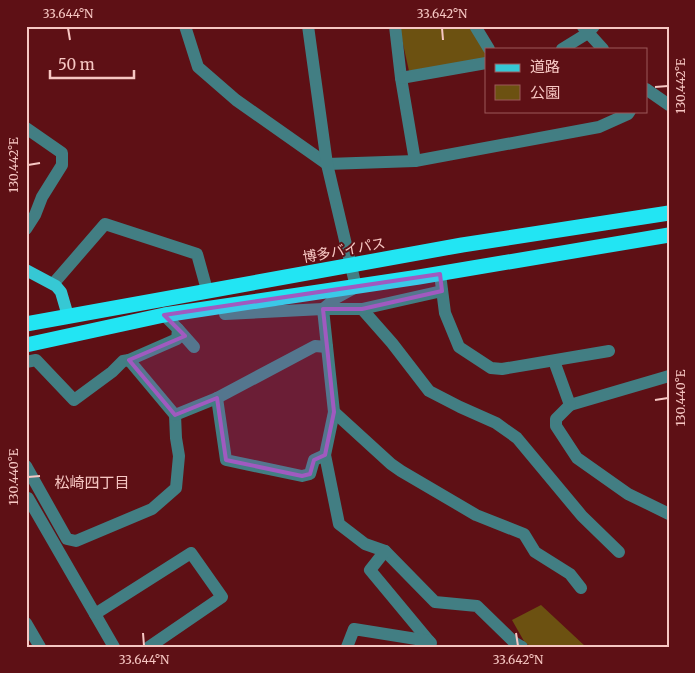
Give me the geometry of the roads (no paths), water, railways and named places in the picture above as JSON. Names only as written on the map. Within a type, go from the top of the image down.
[{"type":"highway","name":"博多バイパス","points":[[26,324],[462,245],[669,212]]},
{"type":"highway","points":[[26,345],[164,315],[440,274],[669,235]]},
{"type":"main road","points":[[26,270],[53,284],[61,292],[68,316]]},
{"type":"street","points":[[185,26],[198,67],[236,100],[327,164],[415,161],[599,127],[629,112]]},
{"type":"street","points":[[308,26],[327,164],[356,287],[336,298],[324,308]]},
{"type":"street","points":[[395,26],[415,161]]},
{"type":"street","points":[[475,26],[488,48]]},
{"type":"street","points":[[563,48],[588,28],[602,48]]},
{"type":"street","points":[[402,78],[485,63]]},
{"type":"street","points":[[648,91],[669,104]]},
{"type":"street","points":[[26,128],[62,154],[62,166],[42,197],[35,215],[26,229]]},
{"type":"street","points":[[53,284],[105,224],[197,254],[207,290]]},
{"type":"street","points":[[440,274],[445,313],[459,347],[491,368],[502,369],[609,351]]},
{"type":"street","points":[[225,314],[324,308],[362,309],[442,291]]},
{"type":"street","points":[[324,308],[334,412],[325,455],[339,524],[365,544],[385,550],[435,602],[477,606],[515,643],[522,647]]},
{"type":"street","points":[[362,309],[392,343],[429,391],[496,423],[517,438],[582,516],[619,552]]},
{"type":"street","points":[[164,315],[194,347]]},
{"type":"street","points":[[26,362],[36,360],[74,400],[112,372],[123,361],[130,360],[177,339],[178,329]]},
{"type":"street","points":[[175,414],[217,398],[315,346],[327,347]]},
{"type":"street","points":[[26,466],[67,539],[76,541],[152,509],[176,488],[179,456],[175,414],[130,360]]},
{"type":"street","points":[[554,361],[570,405]]},
{"type":"street","points":[[669,376],[570,405],[556,419],[556,426],[577,458],[628,494],[669,514]]},
{"type":"street","points":[[217,398],[226,460],[302,476],[310,474],[314,460],[325,455]]},
{"type":"street","points":[[334,412],[401,471],[476,515],[524,534],[535,552],[570,574],[581,588]]},
{"type":"street","points":[[26,499],[28,498],[114,647]]},
{"type":"street","points":[[385,550],[370,570],[431,644]]},
{"type":"street","points":[[95,614],[191,553],[222,597],[150,646]]},
{"type":"street","points":[[347,647],[354,629],[431,644]]},
{"type":"street","points":[[27,630],[40,647]]},
{"type":"district","name":"松崎四丁目","points":[[92,482]]}]
